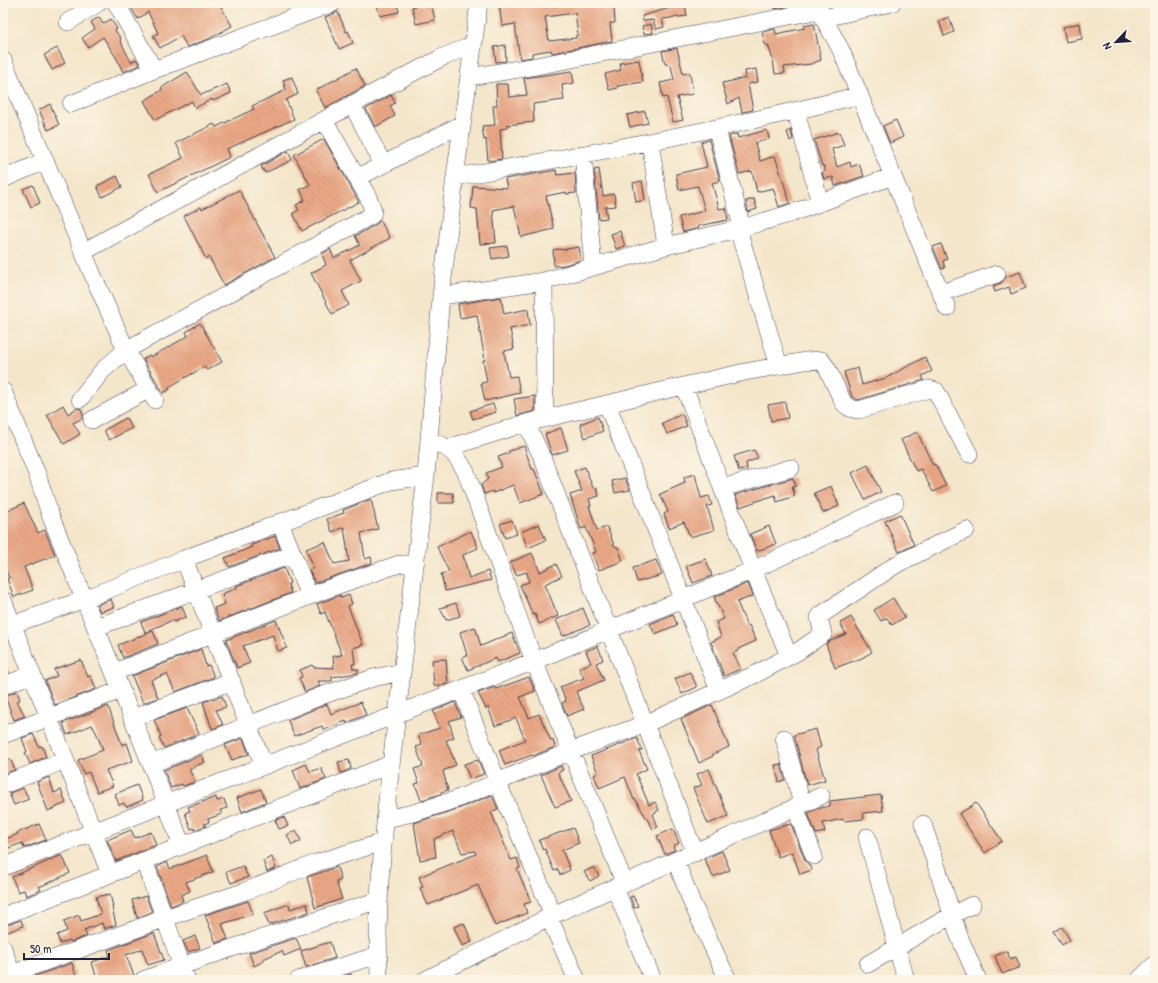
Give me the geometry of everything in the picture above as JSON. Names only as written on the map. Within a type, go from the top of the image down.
[{"type":"street","points":[[68,22],[98,3]]},
{"type":"street","points":[[116,3],[154,70]]},
{"type":"street","points":[[71,104],[154,70],[333,3]]},
{"type":"street","points":[[379,980],[379,900],[383,842],[430,441],[441,296],[455,177],[479,3]]},
{"type":"street","points":[[469,77],[538,66],[820,10],[892,3]]},
{"type":"street","points":[[820,10],[841,50],[944,301],[997,274]]},
{"type":"street","points":[[83,252],[352,104],[443,57],[473,45]]},
{"type":"street","points":[[3,60],[83,252],[126,350],[152,395],[92,420]]},
{"type":"street","points":[[455,177],[717,129],[860,95]]},
{"type":"street","points":[[352,104],[383,164]]},
{"type":"street","points":[[796,111],[820,202]]},
{"type":"street","points":[[80,398],[103,370],[126,350],[372,216],[373,210],[357,178],[324,120]]},
{"type":"street","points":[[357,178],[462,124]]},
{"type":"street","points":[[717,129],[740,228],[779,366]]},
{"type":"street","points":[[650,142],[666,246]]},
{"type":"street","points":[[583,154],[593,267]]},
{"type":"street","points":[[3,179],[45,161]]},
{"type":"street","points":[[441,296],[544,281],[666,246],[740,228],[893,176]]},
{"type":"street","points":[[544,281],[545,419]]},
{"type":"street","points":[[448,448],[526,423],[745,372],[805,361],[821,360],[827,368],[846,406],[850,409],[859,410],[929,389],[936,391],[969,454]]},
{"type":"street","points":[[684,386],[753,570],[789,656]]},
{"type":"street","points":[[3,391],[37,474],[51,517],[152,764],[182,846]]},
{"type":"street","points":[[607,404],[719,691]]},
{"type":"street","points":[[526,423],[542,457],[695,853]]},
{"type":"street","points":[[430,441],[448,448],[458,458],[466,472],[534,661],[571,751],[653,980]]},
{"type":"street","points":[[722,488],[791,468]]},
{"type":"street","points":[[8,626],[85,599],[184,559],[391,481],[426,476]]},
{"type":"street","points":[[3,867],[534,661],[753,570],[895,503]]},
{"type":"street","points":[[280,522],[309,596]]},
{"type":"street","points":[[386,819],[417,812],[457,799],[498,783],[571,751],[645,724],[756,674],[789,656],[823,634],[819,618],[821,615],[897,564],[966,530]]},
{"type":"street","points":[[97,627],[292,554]]},
{"type":"street","points":[[184,559],[214,633],[264,766]]},
{"type":"street","points":[[115,672],[309,596],[399,564],[415,564]]},
{"type":"street","points":[[3,600],[8,626],[32,674],[110,874]]},
{"type":"street","points":[[152,764],[321,696],[373,678],[402,672]]},
{"type":"street","points":[[3,686],[32,674]]},
{"type":"street","points":[[132,718],[232,681]]},
{"type":"street","points":[[460,689],[577,980]]},
{"type":"street","points":[[3,735],[122,690]]},
{"type":"street","points":[[784,738],[798,805],[814,856]]},
{"type":"street","points":[[3,786],[66,760]]},
{"type":"street","points":[[3,916],[391,764]]},
{"type":"street","points":[[425,980],[551,916],[821,796]]},
{"type":"street","points":[[923,824],[959,936],[978,980]]},
{"type":"street","points":[[867,837],[906,980]]},
{"type":"street","points":[[3,948],[10,977],[165,918],[246,891],[316,863],[383,842]]},
{"type":"street","points":[[144,861],[184,973]]},
{"type":"street","points":[[676,861],[692,903],[728,980]]},
{"type":"street","points":[[143,980],[184,973],[379,900]]},
{"type":"street","points":[[868,964],[972,905]]},
{"type":"street","points":[[298,980],[378,955]]},
{"type":"street","points":[[1139,980],[1155,964]]},
{"type":"building","points":[[128,3],[219,3],[232,26],[209,39],[187,47],[181,36],[160,48],[153,36],[158,33],[148,12],[138,19]]},
{"type":"building","points":[[376,3],[397,3],[399,12],[380,16]]},
{"type":"building","points":[[431,3],[435,20],[416,24],[412,7]]},
{"type":"building","points":[[499,3],[539,3],[540,8],[575,3],[611,3],[611,8],[614,8],[615,23],[610,23],[612,41],[552,53],[551,50],[532,53],[532,57],[520,59],[515,24],[502,26]],"holes":[[[575,13],[578,35],[576,35],[576,38],[549,41],[545,17]]]},
{"type":"building","points":[[672,3],[685,3],[687,16],[662,19],[664,27],[656,29],[653,20],[643,21],[642,16],[673,7]]},
{"type":"building","points":[[774,3],[785,3],[786,7],[775,9]]},
{"type":"building","points":[[338,12],[346,32],[348,31],[353,43],[339,49],[325,17]]},
{"type":"building","points":[[99,17],[103,24],[111,19],[117,29],[115,30],[121,39],[120,40],[131,62],[136,59],[140,65],[123,72],[117,59],[103,37],[88,47],[82,38],[95,29],[91,22]]},
{"type":"building","points":[[949,17],[954,32],[944,36],[939,21]]},
{"type":"building","points":[[1080,23],[1082,39],[1066,42],[1063,27]]},
{"type":"building","points":[[651,24],[653,33],[644,34],[642,26]]},
{"type":"building","points":[[814,24],[821,60],[811,64],[784,67],[785,73],[775,74],[773,60],[768,45],[765,45],[762,32],[775,29],[776,34],[805,28],[804,26]]},
{"type":"building","points":[[505,45],[506,61],[496,62],[494,47]]},
{"type":"building","points":[[57,48],[65,63],[52,70],[44,55]]},
{"type":"building","points":[[677,48],[683,74],[690,73],[693,94],[677,97],[683,120],[673,122],[667,97],[663,98],[660,83],[674,80],[671,65],[665,64],[662,51]]},
{"type":"building","points":[[639,60],[643,82],[617,86],[618,88],[609,90],[605,74],[621,70],[620,63]]},
{"type":"building","points":[[356,68],[365,86],[325,108],[316,90]]},
{"type":"building","points":[[756,69],[758,82],[748,84],[753,110],[742,112],[739,98],[728,104],[722,83],[746,78],[745,71]]},
{"type":"building","points":[[572,71],[574,83],[562,85],[564,100],[533,104],[534,122],[506,125],[508,128],[500,129],[502,159],[488,161],[486,139],[484,140],[482,126],[495,125],[493,106],[497,105],[496,84],[508,84],[509,97],[527,95],[524,78]]},
{"type":"building","points":[[187,72],[201,95],[227,84],[231,93],[213,101],[212,99],[195,108],[192,101],[155,120],[144,101],[162,90],[161,88]]},
{"type":"building","points":[[292,77],[298,94],[286,100],[294,119],[227,149],[230,157],[158,192],[149,174],[183,158],[176,143],[214,124],[216,127],[254,109],[252,106],[286,90],[283,80]]},
{"type":"building","points":[[391,95],[395,103],[390,106],[395,116],[375,127],[366,109]]},
{"type":"building","points":[[50,104],[59,125],[48,130],[39,110]]},
{"type":"building","points":[[645,111],[648,123],[630,127],[627,115]]},
{"type":"building","points":[[896,120],[903,137],[890,143],[883,126]]},
{"type":"building","points":[[767,130],[769,139],[755,143],[760,161],[775,156],[790,203],[779,207],[773,188],[757,192],[752,171],[739,174],[729,136],[737,134],[738,138]]},
{"type":"building","points":[[791,130],[793,139],[790,141],[787,132]]},
{"type":"building","points":[[839,132],[844,145],[832,149],[837,167],[850,162],[851,167],[859,164],[864,176],[835,186],[833,177],[824,179],[822,173],[825,171],[824,166],[822,166],[814,140]]},
{"type":"building","points":[[324,139],[359,202],[302,231],[293,213],[299,210],[296,205],[305,200],[300,189],[310,185],[294,155]]},
{"type":"building","points":[[709,140],[720,181],[712,183],[719,209],[726,208],[728,220],[698,226],[699,228],[683,232],[679,217],[705,211],[698,186],[679,190],[676,174],[707,167],[701,142]]},
{"type":"building","points":[[288,151],[292,160],[265,173],[261,166]]},
{"type":"building","points":[[599,169],[603,196],[614,194],[616,206],[605,207],[607,218],[599,219],[594,170]]},
{"type":"building","points":[[556,170],[557,175],[575,173],[576,193],[566,194],[566,192],[546,196],[554,229],[521,237],[514,206],[493,210],[496,243],[480,244],[477,209],[471,208],[473,186],[507,188],[505,179]]},
{"type":"building","points":[[117,176],[122,187],[102,197],[97,186]]},
{"type":"building","points":[[642,181],[645,200],[636,202],[633,183]]},
{"type":"building","points":[[33,185],[40,203],[31,207],[23,189]]},
{"type":"building","points":[[239,190],[275,257],[224,285],[209,257],[206,259],[184,216],[201,207],[202,209]]},
{"type":"building","points":[[754,199],[757,209],[748,212],[746,201]]},
{"type":"building","points":[[380,220],[390,238],[350,260],[361,281],[342,291],[349,305],[332,314],[311,273],[326,265],[322,254],[330,249],[334,258],[360,245],[355,236],[377,224]]},
{"type":"building","points":[[620,231],[625,246],[616,249],[611,234]]},
{"type":"building","points":[[941,244],[947,259],[943,261],[945,268],[942,269],[933,247]]},
{"type":"building","points":[[507,246],[509,256],[492,259],[490,248]]},
{"type":"building","points":[[579,247],[581,260],[565,265],[554,266],[553,250]]},
{"type":"building","points":[[1020,272],[1026,288],[1011,294],[1009,287],[995,292],[993,286],[1001,283],[1006,277]]},
{"type":"building","points":[[501,297],[504,314],[528,309],[530,325],[510,329],[514,349],[504,351],[509,377],[517,376],[520,393],[485,401],[481,383],[487,382],[483,360],[485,360],[477,315],[460,318],[458,304]]},
{"type":"building","points":[[200,323],[222,362],[207,370],[204,367],[169,387],[170,389],[163,393],[143,359],[150,355],[151,357],[188,336],[186,332]]},
{"type":"building","points":[[925,357],[932,371],[922,376],[924,380],[858,400],[852,397],[844,372],[858,368],[862,385],[886,378]]},
{"type":"building","points":[[535,396],[535,411],[517,416],[514,399]]},
{"type":"building","points":[[785,402],[788,418],[771,421],[768,405]]},
{"type":"building","points":[[493,404],[496,412],[473,419],[470,411]]},
{"type":"building","points":[[63,405],[68,414],[77,408],[81,409],[83,414],[83,418],[73,423],[80,434],[64,444],[47,415]]},
{"type":"building","points":[[682,414],[687,426],[667,434],[662,423]]},
{"type":"building","points":[[598,417],[603,431],[585,438],[580,424]]},
{"type":"building","points":[[126,418],[132,428],[109,440],[104,430]]},
{"type":"building","points":[[561,428],[568,450],[552,455],[545,434]]},
{"type":"building","points":[[917,432],[933,465],[935,464],[946,486],[933,492],[921,469],[916,471],[901,440]]},
{"type":"building","points":[[524,446],[532,469],[534,469],[544,494],[520,503],[513,485],[493,493],[493,491],[484,494],[481,485],[488,479],[486,473],[502,467],[498,457],[509,453],[509,451]]},
{"type":"building","points":[[754,450],[758,458],[746,463],[747,469],[739,471],[734,456]]},
{"type":"building","points":[[868,465],[881,492],[865,500],[852,473]]},
{"type":"building","points":[[585,467],[593,488],[596,487],[599,496],[589,499],[591,506],[589,506],[597,530],[607,527],[614,545],[618,547],[623,561],[599,570],[592,553],[596,552],[586,527],[581,529],[570,495],[582,491],[574,471]]},
{"type":"building","points":[[695,474],[701,498],[709,496],[712,505],[707,506],[714,530],[690,537],[684,522],[669,528],[664,514],[668,512],[660,494],[685,483],[684,477]]},
{"type":"building","points":[[625,478],[630,490],[615,493],[612,481]]},
{"type":"building","points":[[793,478],[796,486],[792,487],[795,496],[777,502],[775,495],[740,507],[735,495]]},
{"type":"building","points":[[831,486],[839,506],[823,513],[814,493]]},
{"type":"building","points":[[438,493],[453,493],[454,503],[438,503]]},
{"type":"building","points":[[371,499],[378,529],[361,533],[365,559],[371,557],[372,563],[315,583],[309,570],[314,568],[306,549],[325,542],[334,564],[349,561],[344,527],[332,532],[327,519],[344,513],[343,510]]},
{"type":"building","points":[[24,503],[38,533],[45,530],[55,555],[24,567],[33,590],[14,597],[7,579],[9,578],[3,562],[3,513]]},
{"type":"building","points":[[900,514],[914,545],[899,552],[885,521]]},
{"type":"building","points":[[512,520],[517,534],[505,538],[500,524]]},
{"type":"building","points":[[539,524],[546,540],[528,548],[521,532]]},
{"type":"building","points":[[769,526],[776,544],[757,551],[750,534]]},
{"type":"building","points":[[471,531],[478,548],[463,555],[469,578],[488,571],[491,580],[445,591],[441,574],[449,572],[437,547]]},
{"type":"building","points":[[275,536],[280,548],[229,567],[225,558],[252,547],[251,545]]},
{"type":"building","points":[[532,553],[540,572],[556,564],[562,576],[545,584],[558,616],[539,624],[535,614],[533,615],[520,585],[529,582],[527,572],[516,575],[511,562]]},
{"type":"building","points":[[706,559],[712,576],[693,583],[686,566]]},
{"type":"building","points":[[656,560],[662,575],[637,582],[633,568]]},
{"type":"building","points":[[284,568],[290,583],[288,584],[291,593],[219,621],[214,608],[225,604],[222,594],[237,588],[236,586]]},
{"type":"building","points":[[748,583],[753,596],[737,602],[747,626],[749,625],[756,641],[738,649],[738,651],[733,653],[741,669],[724,676],[711,642],[721,637],[716,622],[724,619],[714,597]]},
{"type":"building","points":[[340,595],[341,598],[349,595],[352,604],[348,606],[363,645],[353,648],[355,664],[352,664],[353,669],[358,669],[358,673],[332,677],[332,681],[318,681],[320,686],[305,692],[299,678],[302,677],[300,670],[312,665],[313,667],[334,668],[333,656],[342,655],[325,612],[321,614],[317,604]]},
{"type":"building","points":[[893,598],[905,617],[892,625],[887,618],[881,621],[874,610]]},
{"type":"building","points":[[111,599],[114,607],[100,612],[97,605]]},
{"type":"building","points":[[456,603],[460,616],[446,620],[440,608]]},
{"type":"building","points":[[182,606],[186,617],[174,622],[173,620],[145,632],[141,622]]},
{"type":"building","points":[[583,608],[590,625],[563,636],[556,620]]},
{"type":"building","points":[[673,614],[677,625],[655,634],[650,624]]},
{"type":"building","points":[[851,617],[872,652],[862,658],[835,668],[826,644],[846,634],[840,623]]},
{"type":"building","points":[[276,620],[287,648],[278,651],[273,635],[243,646],[250,663],[237,668],[226,640]]},
{"type":"building","points":[[475,627],[481,646],[512,633],[520,653],[498,662],[496,658],[468,670],[462,657],[467,655],[460,632]]},
{"type":"building","points":[[153,631],[158,644],[123,658],[118,645]]},
{"type":"building","points":[[598,646],[603,660],[596,663],[604,680],[576,692],[584,709],[567,716],[562,703],[566,701],[560,687],[584,678],[579,668],[591,663],[586,651]]},
{"type":"building","points":[[201,649],[206,666],[209,665],[214,677],[175,692],[167,674],[151,680],[158,698],[143,703],[132,676]]},
{"type":"building","points":[[3,658],[9,673],[3,675]]},
{"type":"building","points":[[446,659],[448,684],[434,686],[432,660]]},
{"type":"building","points":[[81,660],[88,677],[91,676],[96,689],[55,705],[45,681],[57,676],[54,669]]},
{"type":"building","points":[[690,672],[697,687],[682,694],[675,679]]},
{"type":"building","points":[[529,677],[535,691],[520,697],[529,718],[539,714],[551,741],[553,740],[555,747],[505,765],[499,750],[525,740],[516,718],[495,726],[488,707],[486,709],[478,693],[495,687],[496,689]]},
{"type":"building","points":[[17,691],[20,700],[17,701],[25,716],[14,720],[5,696]]},
{"type":"building","points":[[222,696],[226,707],[216,710],[223,725],[212,729],[203,702]]},
{"type":"building","points":[[361,702],[366,715],[324,730],[322,726],[294,736],[288,720],[327,704],[331,714]]},
{"type":"building","points":[[455,702],[461,717],[449,721],[454,738],[446,740],[456,765],[443,771],[448,790],[441,792],[441,794],[421,800],[415,784],[419,783],[414,769],[423,766],[416,747],[422,745],[418,735],[440,728],[433,711]]},
{"type":"building","points":[[712,705],[729,747],[713,754],[713,756],[699,763],[681,719]]},
{"type":"building","points":[[108,706],[122,745],[127,743],[133,761],[106,770],[113,786],[97,792],[89,772],[84,774],[78,760],[103,750],[96,732],[92,725],[67,735],[63,723]]},
{"type":"building","points":[[187,708],[199,734],[164,748],[159,737],[161,736],[154,720]]},
{"type":"building","points":[[816,729],[821,747],[816,750],[825,780],[807,785],[794,735]]},
{"type":"building","points":[[33,734],[39,747],[42,746],[46,757],[30,764],[25,753],[27,752],[22,738]]},
{"type":"building","points":[[243,738],[249,754],[232,760],[225,745]]},
{"type":"building","points":[[637,738],[642,750],[639,751],[647,769],[636,774],[649,805],[655,802],[659,810],[653,814],[658,827],[653,829],[635,799],[634,800],[625,777],[599,788],[594,775],[598,773],[591,756]]},
{"type":"building","points":[[202,755],[205,762],[189,769],[195,782],[183,786],[182,784],[171,788],[164,770]]},
{"type":"building","points":[[10,759],[15,770],[3,774],[3,762]]},
{"type":"building","points":[[349,760],[351,769],[341,773],[338,762]]},
{"type":"building","points":[[478,760],[484,774],[470,779],[464,764]]},
{"type":"building","points":[[306,764],[310,772],[321,768],[326,779],[300,789],[293,770]]},
{"type":"building","points":[[781,764],[785,780],[779,782],[775,765]]},
{"type":"building","points":[[561,766],[563,770],[558,773],[571,801],[555,807],[541,775]]},
{"type":"building","points":[[709,769],[728,816],[708,824],[693,788],[702,785],[697,774]]},
{"type":"building","points":[[49,777],[54,793],[61,790],[66,803],[48,811],[37,782]]},
{"type":"building","points":[[137,785],[143,800],[126,807],[124,803],[119,805],[115,794]]},
{"type":"building","points":[[23,788],[29,799],[14,805],[9,793]]},
{"type":"building","points":[[261,789],[266,802],[242,812],[237,798]]},
{"type":"building","points":[[492,795],[498,809],[491,812],[511,860],[517,858],[520,868],[517,869],[531,902],[524,904],[527,913],[495,926],[478,885],[428,905],[420,888],[423,887],[419,877],[476,854],[475,851],[462,853],[453,831],[434,839],[436,857],[420,860],[414,823],[460,808]]},
{"type":"building","points":[[881,795],[883,811],[863,813],[864,819],[844,821],[843,819],[823,823],[825,832],[816,834],[808,813],[816,809],[830,806],[830,801]]},
{"type":"building","points":[[216,797],[217,801],[224,799],[227,808],[220,810],[222,814],[208,819],[209,822],[204,824],[206,826],[195,830],[194,828],[191,829],[185,813],[190,811],[188,807]]},
{"type":"building","points":[[976,803],[1002,841],[985,853],[959,814]]},
{"type":"building","points":[[284,817],[288,826],[279,829],[275,820]]},
{"type":"building","points":[[39,824],[46,840],[24,848],[22,843],[3,850],[3,840]]},
{"type":"building","points":[[791,824],[805,860],[812,870],[800,874],[792,852],[778,857],[769,830]]},
{"type":"building","points":[[573,828],[579,843],[562,850],[570,870],[560,875],[558,869],[554,871],[545,849],[543,850],[539,840]]},
{"type":"building","points":[[673,829],[679,843],[673,846],[675,850],[665,854],[657,836]]},
{"type":"building","points":[[131,830],[135,838],[151,832],[156,845],[116,861],[107,840]]},
{"type":"building","points":[[296,830],[301,841],[292,845],[287,835]]},
{"type":"building","points":[[722,851],[730,870],[713,877],[704,859]]},
{"type":"building","points":[[62,855],[70,873],[39,887],[41,890],[26,896],[24,890],[18,892],[12,877]]},
{"type":"building","points":[[207,855],[213,872],[186,882],[190,891],[181,895],[183,901],[171,906],[157,867],[167,862],[170,869]]},
{"type":"building","points":[[272,857],[276,868],[267,872],[263,861]]},
{"type":"building","points":[[243,866],[248,877],[231,883],[226,872]]},
{"type":"building","points":[[337,867],[341,880],[336,882],[342,899],[315,908],[307,877]]},
{"type":"building","points":[[594,867],[599,876],[590,881],[584,872]]},
{"type":"building","points":[[110,894],[116,925],[104,929],[102,923],[84,930],[87,936],[71,942],[70,940],[60,944],[57,935],[67,931],[64,921],[79,915],[81,921],[101,914],[96,897]]},
{"type":"building","points":[[146,896],[152,912],[137,918],[132,900]]},
{"type":"building","points":[[633,896],[638,906],[634,908],[630,897]]},
{"type":"building","points":[[248,901],[253,914],[222,924],[228,939],[216,943],[205,915]]},
{"type":"building","points":[[289,904],[290,909],[307,904],[309,912],[269,925],[264,913]]},
{"type":"building","points":[[21,920],[23,926],[5,933],[3,926]]},
{"type":"building","points":[[464,923],[472,942],[462,946],[454,927]]},
{"type":"building","points":[[1062,927],[1070,940],[1062,945],[1054,932]]},
{"type":"building","points":[[154,933],[164,960],[148,965],[142,949],[126,955],[134,976],[133,980],[97,980],[92,962],[110,956],[108,950]]},
{"type":"building","points":[[195,936],[200,948],[188,952],[183,941]]},
{"type":"building","points":[[296,938],[301,949],[284,956],[282,951],[263,959],[264,961],[254,966],[249,953]]},
{"type":"building","points":[[330,942],[335,958],[306,967],[301,951]]},
{"type":"building","points":[[1007,951],[1010,959],[1016,957],[1020,967],[1002,974],[995,956]]},
{"type":"building","points":[[72,963],[76,976],[62,980],[24,980]]},
{"type":"building","points":[[351,974],[353,980],[332,980]]}]
